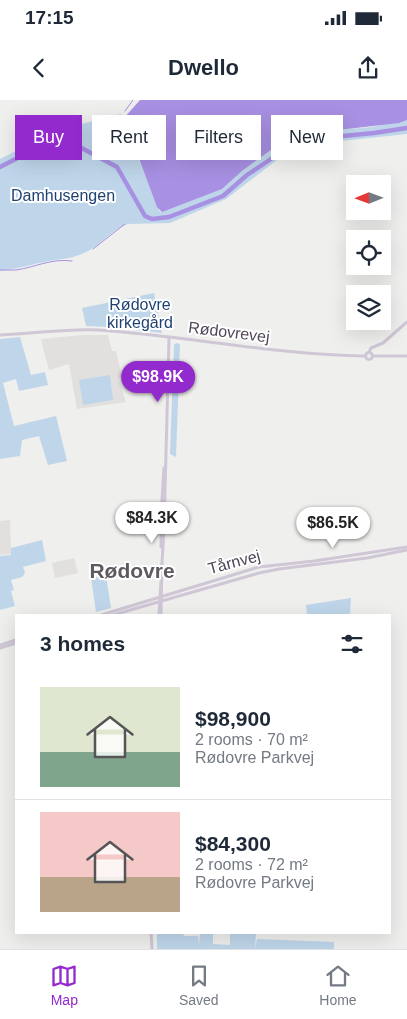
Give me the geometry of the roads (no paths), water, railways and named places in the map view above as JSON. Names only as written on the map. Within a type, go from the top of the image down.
[{"type":"street","points":[[365,356],[371,348],[383,343],[407,322]]},
{"type":"street","name":"Rødovrevej","points":[[0,335],[98,330],[285,352],[365,356],[369,360],[372,356]]},
{"type":"street","points":[[160,614],[169,338]]},
{"type":"street","points":[[369,352],[372,356],[407,356]]},
{"type":"street","name":"Tårnvej","points":[[104,614],[260,566],[407,549]]},
{"type":"street","name":"Tårnvej","points":[[117,614],[259,573],[368,558],[407,549]]},
{"type":"street","points":[[0,646],[15,642]]},
{"type":"street","points":[[151,934],[152,949]]},
{"type":"waterway","points":[[125,111],[133,100]]},
{"type":"waterway","points":[[0,167],[55,139],[63,138],[117,167],[145,216],[152,219],[169,217],[223,196],[247,175],[280,153],[310,149],[343,136],[407,128]]},
{"type":"waterway","points":[[93,249],[125,224]]},
{"type":"waterway","points":[[0,270],[16,270],[51,262],[72,261]]},
{"type":"district","name":"Rødovre","points":[[132,570]]},
{"type":"park label","name":"Damhusengen","points":[[63,195]]},
{"type":"park label","name":"Rødovre kirkegård","points":[[140,313]]}]
